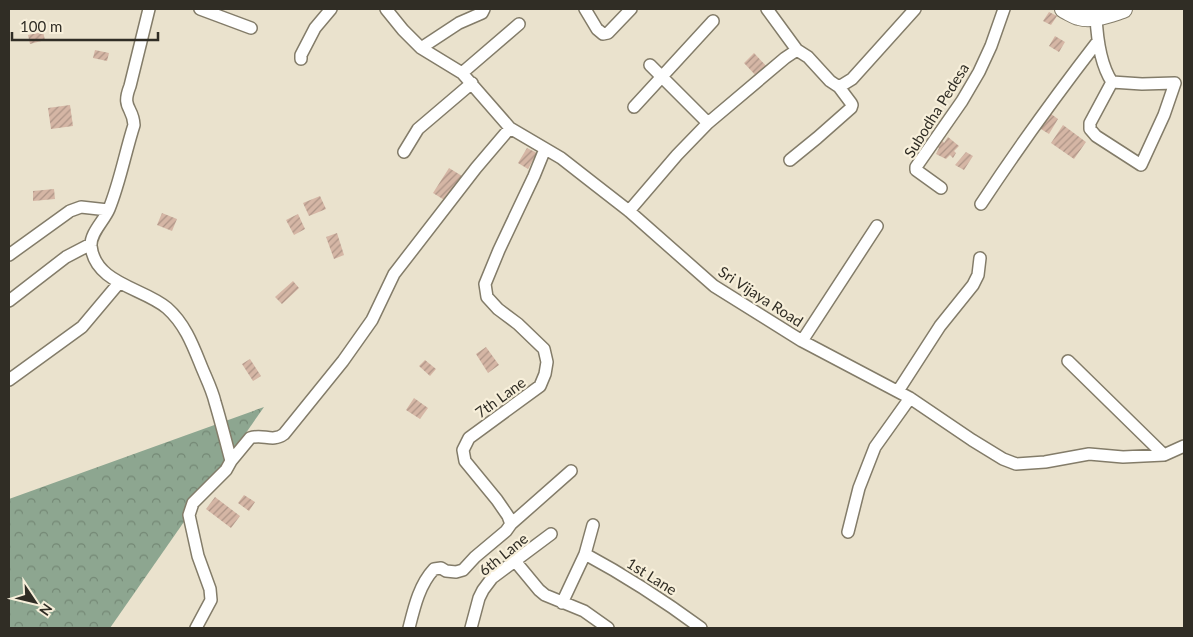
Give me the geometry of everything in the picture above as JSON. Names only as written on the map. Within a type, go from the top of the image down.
[{"type":"main road","points":[[1064,9],[1085,17],[1111,12]]},
{"type":"street","points":[[149,9],[126,96],[127,106],[134,119],[134,125],[115,192],[108,210],[93,235],[91,244],[93,257],[108,275],[119,283],[155,298],[180,322],[190,339],[215,400],[231,461]]},
{"type":"street","points":[[200,9],[251,28]]},
{"type":"street","points":[[301,59],[315,28],[330,9]]},
{"type":"street","name":"Sri Vijaya Road","points":[[386,9],[421,48],[462,73],[510,128],[561,158],[629,211],[714,286],[802,341],[910,398],[1003,459],[1016,464],[1045,462],[1089,454],[1123,457],[1164,455],[1184,446]]},
{"type":"street","points":[[421,48],[459,23],[482,13],[484,9]]},
{"type":"street","points":[[585,9],[597,29],[603,34],[608,33],[631,9]]},
{"type":"street","points":[[767,9],[798,50],[808,56],[830,82],[839,87],[852,105],[851,108],[790,160]]},
{"type":"street","points":[[839,87],[852,79],[915,9]]},
{"type":"street","name":"Subodha Pedesa","points":[[941,188],[916,170],[916,167],[979,72],[991,46],[1004,9]]},
{"type":"street","points":[[981,204],[1026,138],[1098,41],[1111,12]]},
{"type":"street","points":[[634,107],[713,21]]},
{"type":"street","points":[[462,73],[519,24]]},
{"type":"street","points":[[1098,41],[1108,76],[1112,82]]},
{"type":"street","points":[[629,211],[676,155],[708,123],[785,58],[798,50]]},
{"type":"street","points":[[650,65],[708,123]]},
{"type":"street","points":[[1112,82],[1142,84],[1175,83],[1164,115],[1141,165],[1096,136],[1090,129],[1090,123],[1112,82]]},
{"type":"street","points":[[404,152],[418,129],[472,83]]},
{"type":"street","points":[[196,628],[211,600],[210,589],[198,556],[189,515],[194,502],[226,470],[250,438],[261,436],[274,439],[284,434],[343,361],[372,320],[394,274],[476,168],[510,128]]},
{"type":"street","name":"7th Lane","points":[[511,524],[497,500],[465,461],[463,450],[468,438],[540,386],[545,374],[547,362],[544,349],[487,297],[485,284],[545,149]]},
{"type":"street","points":[[9,255],[70,211],[81,207],[108,210]]},
{"type":"street","points":[[802,341],[877,226]]},
{"type":"street","points":[[9,301],[66,257],[91,244]]},
{"type":"street","points":[[898,392],[940,326],[972,285],[978,275],[980,258]]},
{"type":"street","points":[[9,380],[82,327],[119,283]]},
{"type":"street","points":[[1068,361],[1164,455]]},
{"type":"street","points":[[848,532],[859,488],[875,447],[910,398]]},
{"type":"street","points":[[409,628],[420,591],[427,576],[434,569],[441,568],[446,571],[456,572],[463,570],[474,557],[506,531],[511,524],[571,471]]},
{"type":"street","points":[[562,603],[584,554],[592,525]]},
{"type":"street","name":"6th Lane","points":[[471,628],[483,590],[492,578],[551,534]]},
{"type":"street","name":"1st Lane","points":[[584,554],[614,570],[668,604],[701,628]]},
{"type":"street","points":[[515,561],[545,595],[584,611],[608,628]]},
{"type":"green space","points":[[264,407],[110,628],[9,628],[9,499]]},
{"type":"building","points":[[1049,12],[1057,16],[1051,25],[1043,21]]},
{"type":"building","points":[[43,32],[45,40],[30,44],[28,35]]},
{"type":"building","points":[[1055,36],[1065,42],[1059,52],[1049,46]]},
{"type":"building","points":[[95,50],[109,53],[107,61],[93,58]]},
{"type":"building","points":[[754,53],[769,69],[759,79],[744,63]]},
{"type":"building","points":[[70,105],[73,126],[51,129],[48,108]]},
{"type":"building","points":[[1047,111],[1058,119],[1049,134],[1036,126]]},
{"type":"building","points":[[1063,125],[1086,142],[1074,159],[1051,143]]},
{"type":"building","points":[[948,137],[959,146],[954,151],[956,153],[953,158],[950,155],[946,159],[936,154],[939,148],[936,146],[941,139],[944,143]]},
{"type":"building","points":[[527,148],[537,153],[528,169],[518,163]]},
{"type":"building","points":[[966,152],[973,156],[964,170],[955,165]]},
{"type":"building","points":[[449,168],[462,176],[446,201],[433,193]]},
{"type":"building","points":[[54,189],[55,199],[33,201],[33,191]]},
{"type":"building","points":[[320,196],[326,209],[309,216],[303,203]]},
{"type":"building","points":[[162,213],[177,219],[172,231],[157,225]]},
{"type":"building","points":[[298,214],[305,229],[294,235],[286,220]]},
{"type":"building","points":[[337,233],[344,255],[334,259],[326,237]]},
{"type":"building","points":[[293,281],[299,288],[282,304],[275,297]]},
{"type":"building","points":[[486,347],[499,365],[488,373],[476,354]]},
{"type":"building","points":[[250,359],[261,376],[253,381],[242,364]]},
{"type":"building","points":[[425,360],[436,369],[430,376],[419,366]]},
{"type":"building","points":[[414,398],[428,408],[420,419],[406,410]]},
{"type":"building","points":[[244,495],[255,502],[249,511],[238,503]]},
{"type":"building","points":[[215,497],[240,516],[231,528],[206,509]]}]
